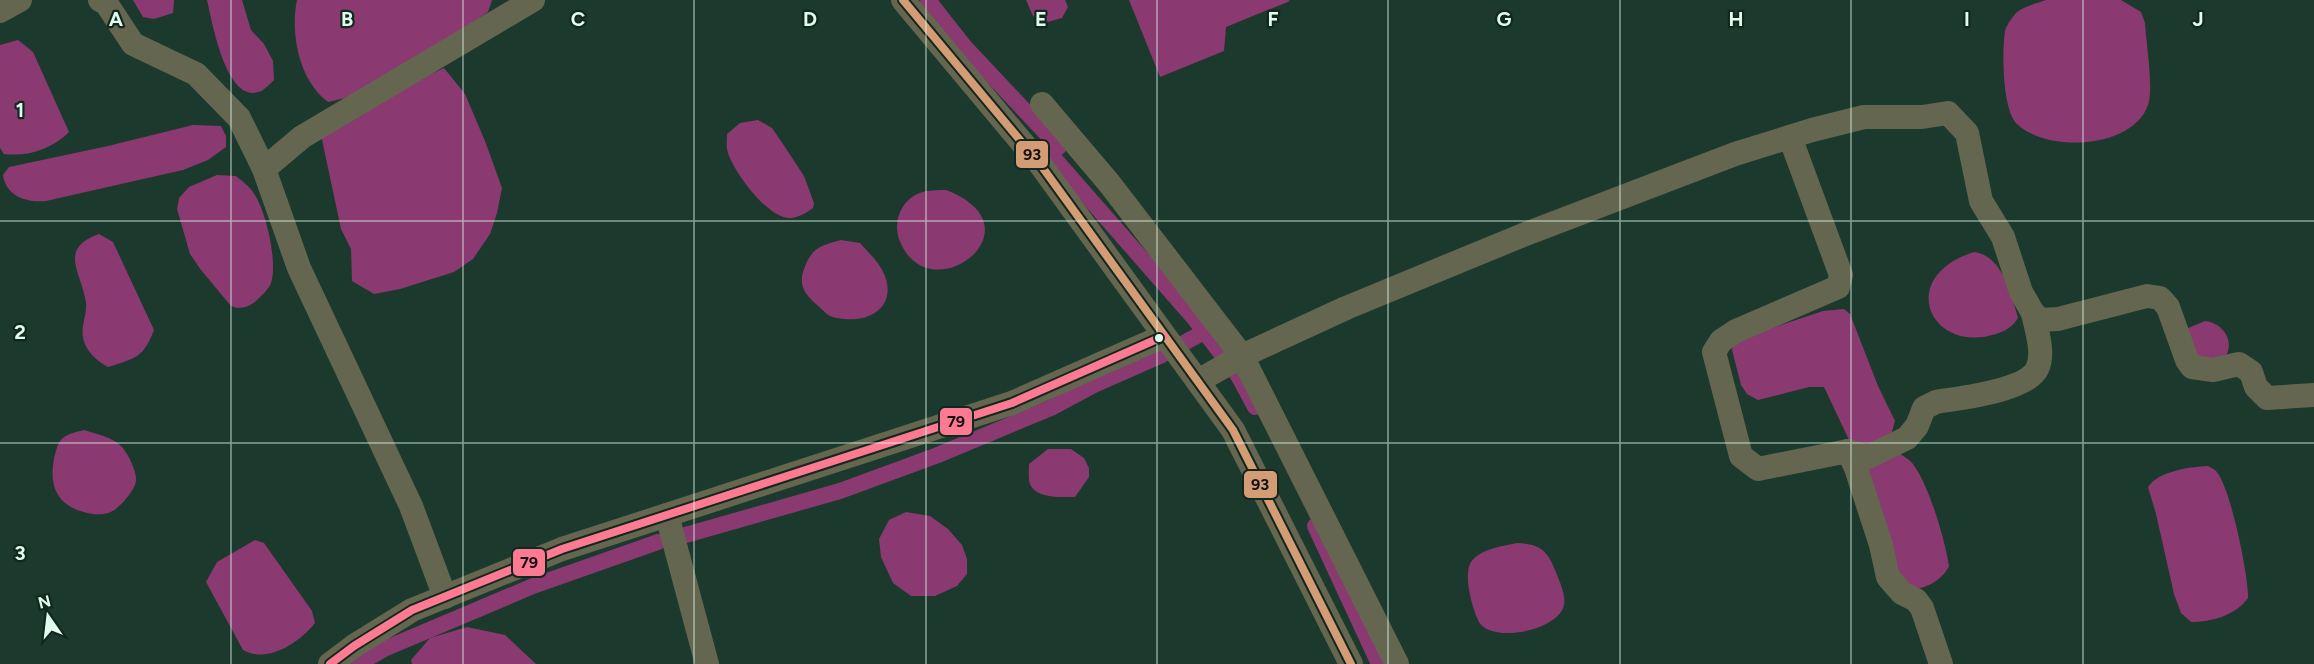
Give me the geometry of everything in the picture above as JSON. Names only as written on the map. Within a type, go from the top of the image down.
[{"type":"street","points":[[0,10],[20,0]]},
{"type":"street","points":[[100,0],[106,3],[133,44],[196,74],[239,118],[264,169],[299,268],[411,506],[445,597]]},
{"type":"street","points":[[264,169],[302,136],[533,0]]},
{"type":"street","points":[[903,0],[1040,164],[1233,430],[1351,664]]},
{"type":"street","points":[[1042,104],[1109,183],[1242,356],[1397,664]]},
{"type":"street","points":[[1198,381],[1242,356],[1346,308],[1523,235],[1735,154],[1790,137],[1864,117],[1922,117],[1948,113],[1967,133],[1981,201],[2003,237],[2020,292],[2032,313],[2039,347],[2038,368],[2032,375],[2015,386],[1936,402],[1924,408],[1917,426],[1907,438],[1868,457],[1848,451],[1758,469],[1741,456],[1714,352],[1721,341],[1736,331],[1838,287],[1841,274],[1790,137]]},
{"type":"street","points":[[2032,313],[2041,320],[2058,319],[2146,296],[2160,298],[2168,307],[2187,360],[2192,367],[2213,370],[2239,364],[2251,372],[2256,387],[2267,398],[2314,395]]},
{"type":"street","points":[[330,664],[354,646],[412,610],[562,549],[1011,403],[1164,336]]},
{"type":"street","points":[[1848,451],[1856,468],[1878,536],[1888,577],[1902,593],[1916,600],[1923,608],[1941,664]]},
{"type":"street","points":[[667,515],[707,664]]},
{"type":"shaded area","points":[[133,0],[174,0],[173,13],[154,19],[143,17]]},
{"type":"shaded area","points":[[207,0],[242,0],[251,30],[264,44],[273,61],[274,80],[263,90],[250,93],[240,87],[231,76],[217,43]]},
{"type":"shaded area","points":[[297,0],[492,0],[488,12],[454,37],[345,98],[328,102],[310,82],[299,56],[295,27]]},
{"type":"shaded area","points":[[1026,0],[1065,0],[1068,7],[1062,18],[1048,22],[1033,16]]},
{"type":"shaded area","points":[[1129,0],[1290,1],[1226,27],[1224,51],[1160,77]]},
{"type":"shaded area","points":[[2046,0],[2121,0],[2141,12],[2145,23],[2150,97],[2139,120],[2125,131],[2108,138],[2088,142],[2068,142],[2048,139],[2031,133],[2017,124],[2012,117],[2004,80],[2005,31],[2017,12]]},
{"type":"shaded area","points":[[18,40],[33,52],[69,132],[47,147],[31,153],[13,155],[4,154],[0,148],[0,45]]},
{"type":"shaded area","points":[[444,68],[465,94],[485,141],[502,188],[497,213],[490,234],[473,259],[454,272],[400,289],[374,294],[352,281],[351,249],[341,229],[321,135],[351,112]]},
{"type":"shaded area","points":[[758,120],[772,128],[804,176],[814,203],[813,208],[800,215],[792,218],[783,217],[763,204],[737,172],[727,151],[727,134],[740,123]]},
{"type":"shaded area","points":[[193,125],[221,126],[226,136],[226,147],[208,160],[183,170],[46,201],[31,201],[18,197],[8,188],[3,175],[9,167]]},
{"type":"shaded area","points":[[217,175],[236,176],[251,190],[258,200],[270,236],[273,262],[271,283],[256,301],[244,307],[231,306],[190,254],[177,209],[179,198],[189,187]]},
{"type":"shaded area","points":[[946,190],[974,206],[984,225],[982,243],[970,258],[952,267],[932,269],[913,261],[899,239],[897,223],[906,202],[912,197],[927,191]]},
{"type":"shaded area","points":[[99,234],[113,242],[154,330],[142,352],[108,367],[92,355],[83,339],[86,303],[75,263],[75,255],[79,247],[86,240]]},
{"type":"shaded area","points":[[841,240],[860,243],[883,271],[888,287],[887,296],[884,304],[872,315],[854,319],[835,318],[825,312],[804,289],[802,275],[810,256],[822,246]]},
{"type":"shaded area","points":[[1974,252],[1992,260],[1999,268],[2013,298],[2018,318],[2003,332],[1973,338],[1954,334],[1939,324],[1931,310],[1929,294],[1935,278],[1950,264]]},
{"type":"shaded area","points":[[1844,309],[1850,314],[1878,386],[1895,421],[1891,435],[1876,442],[1861,445],[1850,442],[1824,387],[1809,387],[1758,400],[1747,394],[1741,385],[1732,350],[1734,344],[1745,337],[1823,311]]},
{"type":"shaded area","points":[[2205,321],[2218,326],[2226,335],[2229,347],[2224,359],[2198,362],[2186,329]]},
{"type":"shaded area","points":[[84,430],[104,436],[122,447],[135,472],[136,481],[129,495],[115,509],[106,514],[93,514],[72,508],[65,503],[55,489],[53,470],[58,445],[65,436]]},
{"type":"shaded area","points":[[1048,449],[1071,449],[1084,458],[1089,468],[1089,477],[1075,497],[1043,495],[1033,489],[1030,484],[1029,464]]},
{"type":"shaded area","points":[[1896,452],[1911,462],[1921,477],[1936,515],[1947,555],[1949,566],[1946,571],[1933,583],[1922,588],[1908,588],[1896,581],[1866,464]]},
{"type":"shaded area","points":[[2208,466],[2216,471],[2221,480],[2233,512],[2242,552],[2248,598],[2237,609],[2223,616],[2207,621],[2191,622],[2181,613],[2174,594],[2148,487],[2159,477],[2167,474]]},
{"type":"shaded area","points":[[906,512],[930,516],[948,529],[962,545],[967,559],[967,574],[957,586],[935,596],[911,596],[893,583],[881,557],[879,539],[889,520]]},
{"type":"shaded area","points":[[255,540],[264,543],[312,611],[315,623],[292,644],[272,653],[252,654],[243,650],[206,582],[217,562]]},
{"type":"shaded area","points":[[1517,543],[1536,546],[1549,557],[1562,587],[1564,605],[1559,614],[1550,622],[1537,628],[1523,632],[1495,632],[1484,628],[1478,620],[1469,591],[1469,568],[1471,562],[1480,554]]},
{"type":"shaded area","points":[[467,627],[505,635],[536,664],[412,664],[411,660],[430,638]]},
{"type":"waterway","points":[[928,0],[964,46],[1059,147]]},
{"type":"waterway","points":[[1053,157],[1193,317],[1239,377],[1255,407]]},
{"type":"waterway","points":[[682,536],[840,491],[938,455],[1053,407],[1094,385],[1160,356],[1204,332]]},
{"type":"waterway","points":[[1315,526],[1379,664]]},
{"type":"waterway","points":[[358,664],[384,649],[533,586],[658,542]]},
{"type":"transit line","name":"93","points":[[903,0],[1040,164],[1233,430],[1351,664]]},
{"type":"transit line","name":"79","points":[[330,664],[354,646],[412,610],[562,549],[1012,403],[1164,336]]}]
